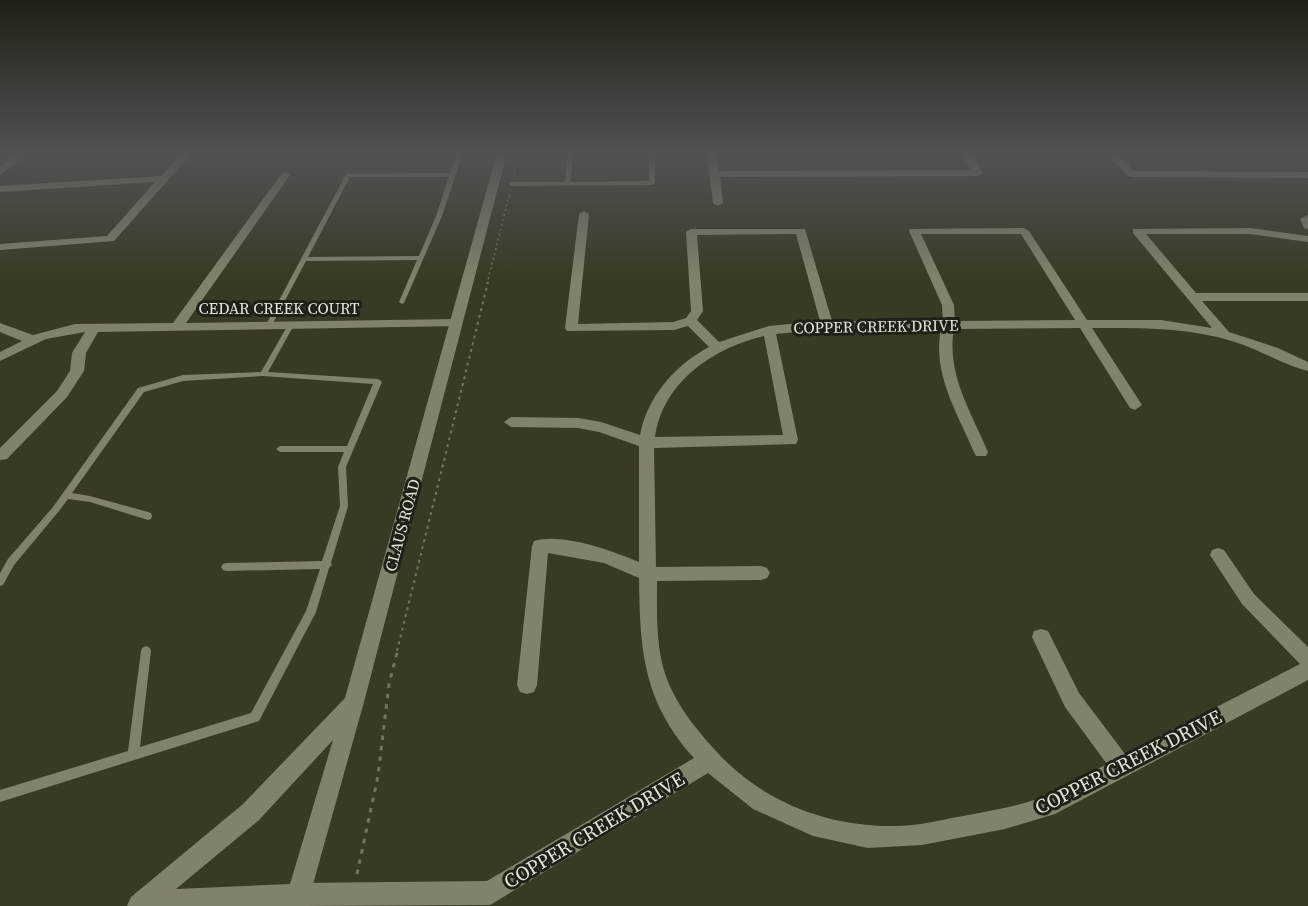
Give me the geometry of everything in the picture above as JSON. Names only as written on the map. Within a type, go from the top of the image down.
[{"type":"street","points":[[0,247],[110,239],[149,195]]},
{"type":"street","name":"CEDAR CREEK COURT","points":[[178,325],[271,195]]},
{"type":"street","name":"CLAUS ROAD","points":[[295,902],[354,702],[491,195]]},
{"type":"street","points":[[717,195],[718,203]]},
{"type":"street","points":[[584,214],[570,328],[674,326],[690,321],[697,311],[691,232],[801,231],[827,325]]},
{"type":"street","points":[[1308,218],[1305,219],[1308,226]]},
{"type":"street","points":[[981,452],[949,377],[945,351],[950,325],[948,305],[914,231],[1023,231],[1135,405]]},
{"type":"street","points":[[1224,334],[1137,231],[1250,231],[1308,239]]},
{"type":"street","points":[[1192,297],[1308,297]]},
{"type":"street","points":[[690,321],[717,348]]},
{"type":"street","name":"CEDAR CREEK COURT","points":[[178,325],[456,323]]},
{"type":"street","name":"COPPER CREEK DRIVE","points":[[1308,367],[1269,348],[1224,334],[1161,324],[827,325],[769,330],[747,335],[699,358],[673,382],[661,398],[652,418],[646,443],[649,641],[662,690],[681,726],[709,761],[760,801],[795,819],[828,830],[867,836],[896,837],[1017,817],[1047,806],[1308,670]]},
{"type":"street","points":[[0,357],[57,330],[178,325]]},
{"type":"street","points":[[0,327],[33,340]]},
{"type":"street","points":[[0,454],[2,455],[19,439],[62,394],[76,371],[79,353],[94,327]]},
{"type":"street","points":[[511,422],[578,423],[601,427],[646,443],[791,440],[769,330]]},
{"type":"street","points":[[527,685],[540,546],[572,549],[606,556],[648,574],[761,573]]},
{"type":"street","points":[[1218,555],[1248,599],[1308,660]]},
{"type":"street","points":[[1041,637],[1072,700],[1122,767]]},
{"type":"street","points":[[138,906],[251,812],[354,702]]},
{"type":"street","name":"COPPER CREEK DRIVE","points":[[138,906],[164,902],[295,902],[490,893],[709,761]]},
{"type":"lane","points":[[268,325],[337,195]]},
{"type":"lane","points":[[402,302],[444,195]]},
{"type":"lane","points":[[303,259],[421,258]]},
{"type":"lane","points":[[263,374],[291,325]]},
{"type":"lane","points":[[0,582],[10,562],[66,495],[141,390],[183,378],[263,374],[378,382],[342,467],[344,506],[311,612],[255,717],[0,796]]},
{"type":"lane","points":[[280,449],[350,449]]},
{"type":"lane","points":[[66,495],[90,499],[148,516]]},
{"type":"lane","points":[[226,567],[327,564]]},
{"type":"lane","points":[[134,755],[146,651]]},
{"type":"path","points":[[360,860],[378,776],[389,684],[509,195]]}]
